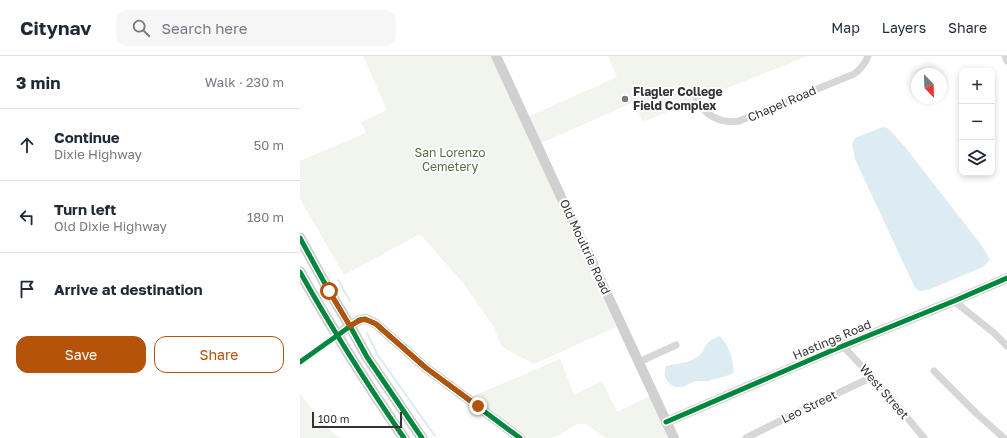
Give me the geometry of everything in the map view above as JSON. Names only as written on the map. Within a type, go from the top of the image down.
[{"type":"main road","points":[[300,238],[367,357],[422,438]]},
{"type":"main road","points":[[300,263],[333,319],[340,325],[350,326]]},
{"type":"main road","points":[[300,272],[337,335],[404,438]]},
{"type":"street","name":"Old Moultrie Road","points":[[496,56],[674,438]]},
{"type":"street","name":"Chapel Road","points":[[696,97],[700,106],[711,116],[726,122],[738,121],[854,74],[866,63],[868,56]]},
{"type":"street","points":[[1005,56],[1007,60]]},
{"type":"street","name":"Hastings Road","points":[[666,422],[1007,278]]},
{"type":"street","points":[[954,301],[994,333],[1007,346]]},
{"type":"street","points":[[300,362],[359,320],[365,319],[376,324],[426,368],[520,438]]},
{"type":"street","points":[[639,362],[676,345]]},
{"type":"street","name":"West Street","points":[[843,346],[872,377],[924,438]]},
{"type":"street","points":[[934,371],[977,414],[1004,438]]},
{"type":"street","name":"Leo Street","points":[[746,438],[872,377]]},
{"type":"green space","name":"San Lorenzo Cemetery","points":[[363,56],[491,56],[616,327],[534,364],[502,347],[492,324],[464,284],[420,234],[344,275],[300,199],[300,161],[366,133],[361,122],[387,110]]},
{"type":"green space","name":"Flagler College Field Complex","points":[[608,56],[808,56],[700,99],[697,93],[692,95],[694,101],[643,122],[634,102],[537,145],[525,118],[617,77]]},
{"type":"green space","points":[[560,359],[574,395],[602,381],[617,412],[650,396],[671,438],[606,438],[586,424],[578,424],[551,438],[525,438],[471,397]]},
{"type":"green space","points":[[300,394],[313,411],[335,435],[340,438],[300,438]]},
{"type":"shaded area","points":[[883,127],[889,129],[905,147],[982,246],[990,260],[983,267],[928,290],[919,291],[915,288],[855,159],[852,144],[855,138]]},
{"type":"shaded area","points":[[720,336],[730,353],[734,373],[708,381],[696,381],[682,387],[674,387],[669,382],[665,376],[666,366],[697,357],[701,354],[709,341]]},
{"type":"waterway","points":[[338,280],[350,301]]},
{"type":"waterway","points":[[367,333],[377,354],[435,436]]},
{"type":"cycle path","points":[[300,238],[367,357],[422,438]]},
{"type":"cycle path","points":[[300,272],[350,356],[404,438]]},
{"type":"cycle path","points":[[666,422],[833,350],[1007,278]]},
{"type":"cycle path","points":[[300,362],[359,320],[365,319],[376,324],[426,368],[520,438]]},
{"type":"place","name":"Flagler College Field Complex","points":[[625,99]]},
{"type":"route","points":[[329,291],[350,326],[359,320],[365,319],[376,324],[426,368],[478,406]]}]
